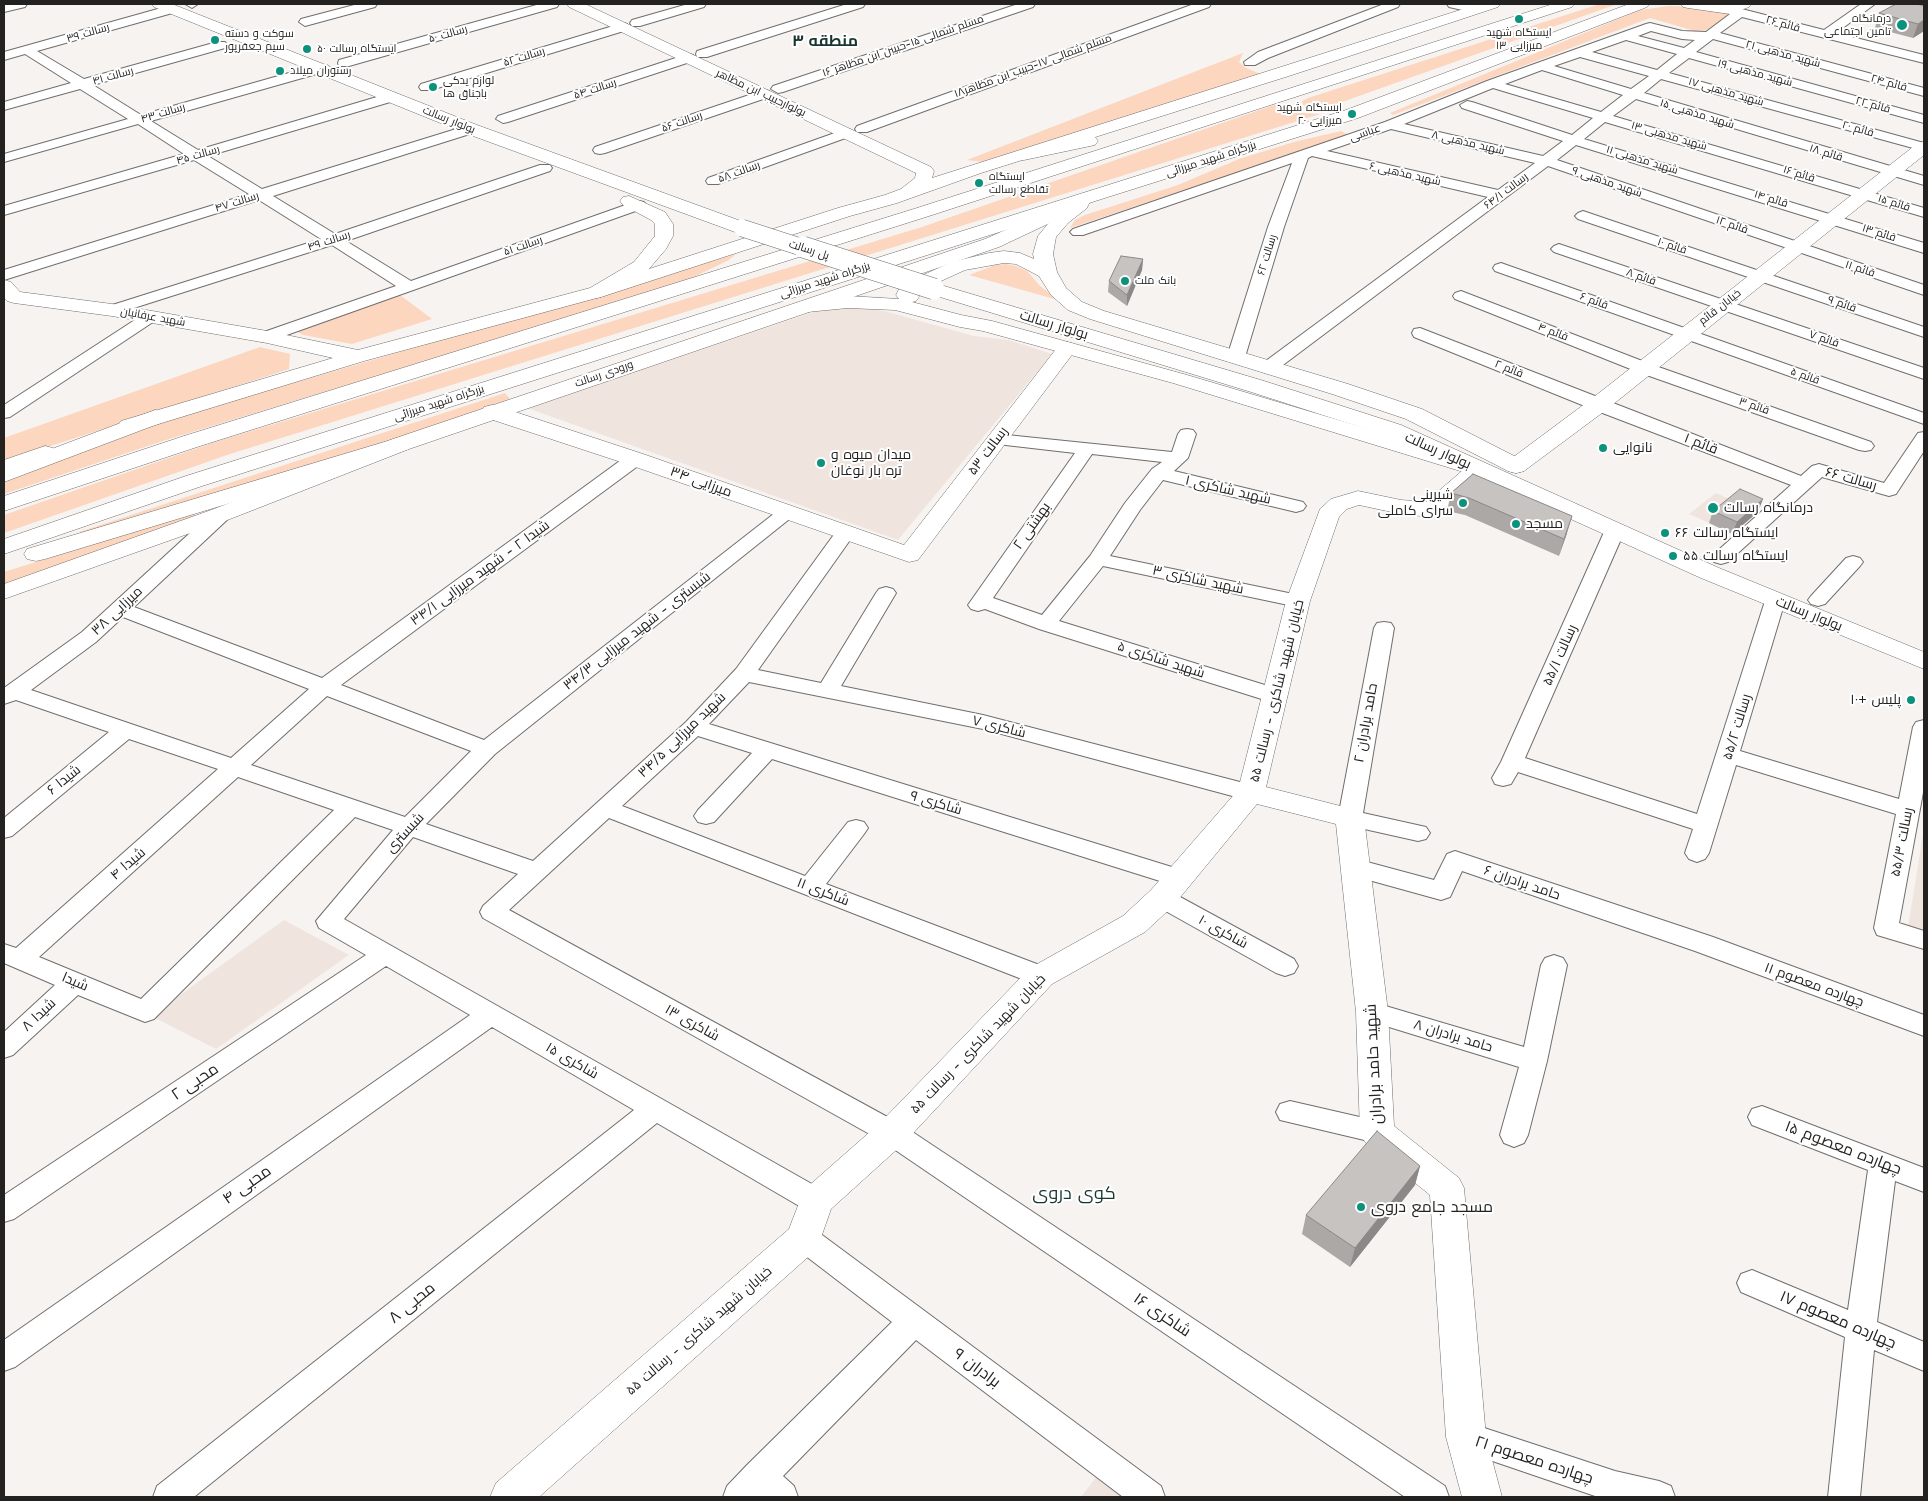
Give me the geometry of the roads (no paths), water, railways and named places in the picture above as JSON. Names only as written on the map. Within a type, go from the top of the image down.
[{"type":"main road","name":"بولوار رسالت","points":[[191,4],[344,63],[491,124],[760,221]]},
{"type":"main road","name":"بولوارحبیب ابن مظاهر","points":[[574,4],[629,25],[854,131],[936,166],[975,169]]},
{"type":"main road","name":"بولوارحبیب ابن مظاهر","points":[[596,4],[629,25]]},
{"type":"main road","points":[[4,467],[155,417],[357,357],[597,292],[1493,4]]},
{"type":"main road","points":[[4,504],[202,438],[662,295],[1567,4]]},
{"type":"main road","name":"بزرگراه شهید میرزائی","points":[[4,546],[194,481],[962,236],[1352,114],[1642,4]]},
{"type":"main road","points":[[1688,4],[1738,9]]},
{"type":"main road","name":"بولوار رسالت","points":[[166,6],[471,129],[742,228]]},
{"type":"main road","points":[[238,35],[257,30]]},
{"type":"main road","points":[[1024,155],[1240,110]]},
{"type":"main road","points":[[471,129],[545,168],[639,205],[661,220],[664,224],[664,236],[659,245],[641,266],[597,292]]},
{"type":"main road","name":"خیابان قائم","points":[[1516,466],[1598,405],[1924,147]]},
{"type":"main road","points":[[909,191],[936,166]]},
{"type":"main road","points":[[1088,198],[1061,219],[1047,236],[1043,254],[1047,272],[1058,291],[1076,306],[1096,315],[1270,367],[1414,414],[1516,466]]},
{"type":"main road","points":[[807,306],[992,242],[1088,198]]},
{"type":"main road","name":"پل رسالت","points":[[760,221],[941,285]]},
{"type":"main road","name":"پل رسالت","points":[[742,228],[941,285]]},
{"type":"main road","points":[[1047,272],[1020,259],[1004,257],[959,266],[908,289],[906,295],[912,300],[967,316],[986,324],[1478,468]]},
{"type":"main road","name":"بولوار رسالت","points":[[941,285],[1266,376],[1404,421],[1516,466],[1818,600],[1924,642]]},
{"type":"main road","name":"بولوار رسالت","points":[[941,285],[1393,430],[1775,600],[1924,661]]},
{"type":"main road","name":"شهید عرفانیان","points":[[7,295],[112,310],[268,337],[357,357]]},
{"type":"main road","points":[[807,306],[848,302],[895,304],[960,321],[986,324]]},
{"type":"main road","name":"ورودی رسالت","points":[[401,444],[807,306]]},
{"type":"main road","points":[[298,375],[308,364],[310,354],[306,346]]},
{"type":"main road","name":"رسالت ۵۳","points":[[909,555],[1067,348]]},
{"type":"main road","name":"میرزایی ۳۴","points":[[492,412],[635,459],[909,555]]},
{"type":"main road","points":[[4,475],[155,417]]},
{"type":"main road","points":[[4,592],[222,514],[401,444]]},
{"type":"main road","points":[[4,564],[401,444]]},
{"type":"main road","name":"خیابان شهید شاکری - رسالت ۵۵","points":[[816,1201],[892,1133],[1041,976],[1134,924],[1170,888],[1251,792],[1298,601],[1328,514],[1339,504],[1358,498],[1401,507],[1431,510],[1478,468]]},
{"type":"main road","points":[[4,560],[194,481]]},
{"type":"main road","points":[[1251,792],[1350,818]]},
{"type":"main road","name":"شهید حامد برادران","points":[[1350,818],[1372,1012],[1377,1132],[1447,1188],[1466,1437],[1482,1497]]},
{"type":"main road","points":[[804,1238],[816,1201]]},
{"type":"main road","name":"خیابان شهید شاکری - رسالت ۵۵","points":[[510,1497],[804,1238]]},
{"type":"street","points":[[4,8],[21,4]]},
{"type":"street","points":[[305,22],[370,4]]},
{"type":"street","name":"رسالت ۵۰","points":[[344,63],[553,4]]},
{"type":"street","name":"رسالت ۵۲","points":[[426,86],[700,4]]},
{"type":"street","name":"رسالت ۵۴","points":[[502,119],[859,4]]},
{"type":"street","name":"مسلم شمالی ۱۵-حبیبن ابن مظاهر ۱۶","points":[[771,92],[1029,4]]},
{"type":"street","name":"مسلم شمالی ۱۷-حبیب ابن مظاهر۱۸","points":[[766,162],[1205,4]]},
{"type":"street","points":[[1250,62],[1263,55],[1394,4]]},
{"type":"street","points":[[1453,4],[1476,9]]},
{"type":"street","points":[[1825,35],[1869,4]]},
{"type":"street","name":"رسالت ۳۹","points":[[4,56],[166,6]]},
{"type":"street","name":"رسالت ۶۴/۱","points":[[1270,367],[1712,35],[1738,9]]},
{"type":"street","name":"قائم ۲۶","points":[[1738,9],[1825,35],[1924,59]]},
{"type":"street","name":"شهید مذهبی ۲۱","points":[[1650,28],[1699,37],[1712,35],[1854,73]]},
{"type":"street","name":"عباسی","points":[[1078,232],[1390,125],[1492,84],[1650,28]]},
{"type":"street","name":"شهید مذهبی ۱۹","points":[[1625,36],[1822,91]]},
{"type":"street","name":"رسالت ۴۱","points":[[4,106],[221,45]]},
{"type":"street","points":[[1909,55],[1924,45]]},
{"type":"street","points":[[27,50],[408,286]]},
{"type":"street","name":"شهید مذهبی ۱۷","points":[[1584,54],[1791,110]]},
{"type":"street","name":"شهید مذهبی ۱۵","points":[[1541,66],[1761,133]]},
{"type":"street","name":"رسالت ۴۳","points":[[4,158],[322,68]]},
{"type":"street","name":"قائم ۲۴","points":[[1854,73],[1924,92]]},
{"type":"street","name":"شهید مذهبی ۱۳","points":[[1492,84],[1733,155]]},
{"type":"street","name":"قائم ۲۲","points":[[1822,91],[1924,119]]},
{"type":"street","name":"رسالت ۵۶","points":[[600,150],[771,92]]},
{"type":"street","name":"رسالت ۴۵","points":[[4,211],[392,97]]},
{"type":"street","name":"شهید مذهبی ۱۱","points":[[1467,105],[1709,181]]},
{"type":"street","name":"قائم ۲۰","points":[[1791,110],[1924,147]]},
{"type":"street","name":"شهید مذهبی ۸","points":[[1390,125],[1546,161]]},
{"type":"street","name":"رسالت ۴۷","points":[[4,275],[471,129]]},
{"type":"street","name":"قائم ۱۸","points":[[1761,133],[1924,181]]},
{"type":"street","name":"شهید مذهبی ۶","points":[[1306,153],[1500,196]]},
{"type":"street","name":"رسالت ۶۲","points":[[1236,357],[1276,227],[1306,153]]},
{"type":"street","name":"قائم ۱۶","points":[[1733,155],[1864,194]]},
{"type":"street","name":"شهید مذهبی ۹","points":[[1546,161],[1668,203]]},
{"type":"street","name":"رسالت ۵۸","points":[[712,181],[766,162]]},
{"type":"street","name":"رسالت ۴۹","points":[[112,310],[333,240],[545,168]]},
{"type":"street","name":"قائم ۱۴","points":[[1709,181],[1833,218]]},
{"type":"street","name":"قائم ۱۵","points":[[1864,194],[1924,213]]},
{"type":"street","name":"قائم ۱۲","points":[[1668,203],[1796,247]]},
{"type":"street","name":"رسالت ۵۱","points":[[268,337],[639,205]]},
{"type":"street","name":"قائم ۱۰","points":[[1583,216],[1760,276]]},
{"type":"street","name":"قائم ۱۳","points":[[1833,218],[1924,248]]},
{"type":"street","name":"قائم ۱۱","points":[[1796,247],[1924,290]]},
{"type":"street","name":"قائم ۸","points":[[1559,249],[1724,305]]},
{"type":"street","name":"قائم ۶","points":[[1501,268],[1686,334]]},
{"type":"street","name":"قائم ۹","points":[[1760,276],[1924,332]]},
{"type":"street","name":"قائم ۴","points":[[1461,296],[1644,368]]},
{"type":"street","name":"قائم ۷","points":[[1724,305],[1924,374]]},
{"type":"street","points":[[4,413],[150,317]]},
{"type":"street","name":"قائم ۲","points":[[1420,332],[1598,405]]},
{"type":"street","name":"قائم ۵","points":[[1686,334],[1924,419]]},
{"type":"street","name":"قائم ۳","points":[[1644,368],[1865,446]]},
{"type":"street","name":"قائم ۱","points":[[1598,405],[1804,484]]},
{"type":"street","points":[[1046,624],[1098,559],[1132,507],[1159,473],[1179,458],[1187,434]]},
{"type":"street","points":[[997,438],[1179,458]]},
{"type":"street","name":"رسالت ۶۶","points":[[1722,558],[1820,470],[1889,490],[1921,447]]},
{"type":"street","name":"بهشتی ۲","points":[[979,603],[1087,448]]},
{"type":"street","name":"شیدا ۲ - شهید میرزایی ۳۴/۱","points":[[324,687],[635,459]]},
{"type":"street","name":"شهید شاکری ۱","points":[[1159,473],[1296,506]]},
{"type":"street","name":"شبستری - شهید میرزایی ۳۴/۳","points":[[487,749],[786,512]]},
{"type":"street","name":"میرزایی ۳۸","points":[[8,695],[74,649],[222,514]]},
{"type":"street","name":"رسالت ۵۵/۱","points":[[1615,530],[1507,770],[1706,825]]},
{"type":"street","name":"شهید میرزایی ۳۴/۵","points":[[492,912],[694,727],[744,674],[845,533]]},
{"type":"street","name":"شهید شاکری ۳","points":[[1098,559],[1298,601]]},
{"type":"street","points":[[1818,600],[1854,562]]},
{"type":"street","points":[[827,691],[886,593]]},
{"type":"street","name":"رسالت ۵۵/۲","points":[[1697,853],[1775,600]]},
{"type":"street","name":"شهید شاکری ۵","points":[[979,603],[1276,696]]},
{"type":"street","points":[[120,609],[487,749]]},
{"type":"street","name":"حامد برادران ۲","points":[[1350,818],[1384,628]]},
{"type":"street","name":"شاکری ۷","points":[[744,674],[982,722],[1251,792]]},
{"type":"street","name":"شیدا ۴","points":[[12,956],[236,768],[324,687]]},
{"type":"street","points":[[8,695],[125,730],[537,871]]},
{"type":"street","name":"شاکری ۹","points":[[694,727],[767,750],[1170,888]]},
{"type":"street","name":"رسالت ۵۵/۳","points":[[1924,727],[1886,928],[1924,940]]},
{"type":"street","name":"شیدا ۶","points":[[4,830],[125,730]]},
{"type":"street","name":"شبستری","points":[[328,921],[408,828],[487,749]]},
{"type":"street","points":[[706,816],[767,750]]},
{"type":"street","points":[[1728,755],[1908,810]]},
{"type":"street","name":"شیدا","points":[[12,956],[145,1012],[350,808]]},
{"type":"street","name":"شاکری ۱۱","points":[[606,808],[1041,976]]},
{"type":"street","points":[[1350,818],[1418,833]]},
{"type":"street","points":[[810,887],[856,828]]},
{"type":"street","name":"حامد برادران ۶","points":[[1356,868],[1441,891],[1455,860],[1704,944]]},
{"type":"street","name":"شاکری ۱۰","points":[[1170,888],[1285,966]]},
{"type":"street","name":"شاکری ۱۳","points":[[492,912],[892,1133]]},
{"type":"street","name":"شاکری ۱۵","points":[[328,921],[816,1201]]},
{"type":"street","name":"چهارده معصوم ۱۱","points":[[1704,944],[1924,1026]]},
{"type":"street","name":"محبی ۲","points":[[4,1210],[386,954]]},
{"type":"street","points":[[1514,1135],[1534,1061],[1554,965]]},
{"type":"street","name":"شیدا ۸","points":[[4,1048],[74,982]]},
{"type":"street","name":"حامد برادران ۸","points":[[1372,1012],[1534,1061]]},
{"type":"street","name":"محبی ۴","points":[[4,1357],[491,1014]]},
{"type":"street","name":"محبی ۸","points":[[169,1497],[656,1109]]},
{"type":"street","points":[[1290,1112],[1377,1132]]},
{"type":"street","name":"چهارده معصوم ۱۵","points":[[1762,1117],[1924,1180]]},
{"type":"street","name":"شاکری ۱۶","points":[[892,1133],[1433,1497]]},
{"type":"street","points":[[1844,1497],[1861,1330],[1883,1164]]},
{"type":"street","name":"برادران ۹","points":[[804,1238],[1149,1497]]},
{"type":"street","name":"چهارده معصوم ۱۷","points":[[1752,1283],[1924,1357]]},
{"type":"street","points":[[760,1490],[914,1320]]},
{"type":"street","name":"چهارده معصوم ۲۱","points":[[1466,1437],[1615,1487],[1660,1497]]},
{"type":"place","name":"ایستگاه شهید میرزایی ۱۳","points":[[1519,19]]},
{"type":"place","name":"درمانگاه تامین اجتماعی","points":[[1902,25]]},
{"type":"place","name":"سوکت و دسته سیم جعفرپور","points":[[215,40]]},
{"type":"place","name":"ایستگاه رسالت ۵۰","points":[[307,49]]},
{"type":"place","name":"رستوران میلاد","points":[[280,71]]},
{"type":"place","name":"لوازم یدکی باجناق ها","points":[[433,87]]},
{"type":"place","name":"ایستگاه شهید میرزایی ۲۰","points":[[1352,114]]},
{"type":"place","name":"ایستگاه تقاطع رسالت","points":[[979,183]]},
{"type":"place","name":"بانک ملت","points":[[1125,281]]},
{"type":"place","name":"نانوایی","points":[[1603,448]]},
{"type":"place","name":"میدان میوه و تره بار نوغان","points":[[821,463]]},
{"type":"place","name":"شیرینی سرای کاملی","points":[[1463,503]]},
{"type":"place","name":"درمانگاه رسالت","points":[[1713,508]]},
{"type":"place","name":"مسجد","points":[[1516,524]]},
{"type":"place","name":"ایستگاه رسالت ۶۶","points":[[1665,533]]},
{"type":"place","name":"ایستگاه رسالت ۵۵","points":[[1673,556]]},
{"type":"place","name":"پلیس +۱۰","points":[[1911,700]]},
{"type":"place","name":"مسجد جامع دروی","points":[[1361,1207]]},
{"type":"district","name":"منطقه ۳","points":[[825,41]]},
{"type":"district","name":"کوی دروی","points":[[1074,1194]]}]
